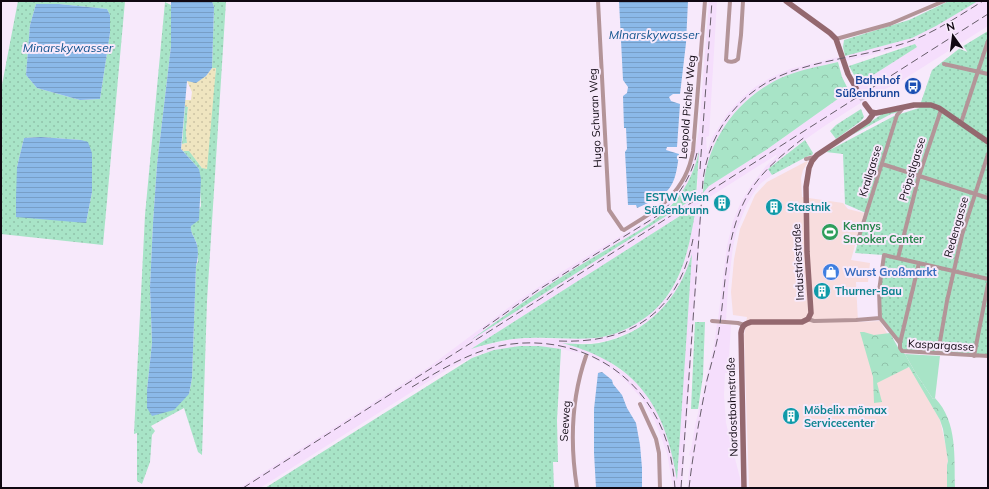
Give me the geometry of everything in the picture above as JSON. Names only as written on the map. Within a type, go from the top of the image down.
[{"type":"street","name":"Hugo Schuran Weg","points":[[598,1],[609,210],[622,229]]},
{"type":"street","name":"Leopold Pichler Weg","points":[[622,229],[624,230],[652,213],[676,191],[690,165],[693,151],[705,1]]},
{"type":"street","points":[[730,1],[726,60],[732,62],[738,59],[743,1]]},
{"type":"street","points":[[786,1],[836,39],[848,74],[856,88]]},
{"type":"street","points":[[836,39],[890,24],[934,3],[944,1]]},
{"type":"street","points":[[961,123],[988,41]]},
{"type":"street","points":[[944,64],[988,74]]},
{"type":"street","points":[[865,104],[870,111],[874,113]]},
{"type":"street","points":[[806,159],[814,157],[868,121],[874,113],[924,104],[934,106],[941,110],[988,142]]},
{"type":"street","name":"Krallgasse","points":[[857,242],[897,115],[904,107]]},
{"type":"street","name":"Pröpstlgasse","points":[[898,258],[919,176],[941,110]]},
{"type":"street","name":"Redengasse","points":[[938,354],[953,272],[962,235],[988,154]]},
{"type":"street","name":"Industriestraße","points":[[808,319],[811,313],[807,245],[806,188],[809,168],[814,157]]},
{"type":"street","points":[[882,164],[988,198]]},
{"type":"street","points":[[900,343],[880,318],[879,291],[884,255],[988,279]]},
{"type":"street","points":[[900,343],[919,263]]},
{"type":"street","points":[[974,356],[988,284]]},
{"type":"street","points":[[712,321],[738,323],[744,325],[751,322],[802,322],[808,319],[814,321],[880,318]]},
{"type":"street","name":"Nordostbahnstraße","points":[[744,325],[741,333],[744,488]]},
{"type":"street","name":"Kaspargasse","points":[[900,343],[900,348],[903,352],[988,356]]},
{"type":"street","name":"Seeweg","points":[[577,488],[573,456],[573,426],[578,388],[586,356]]},
{"type":"street","points":[[640,404],[656,439],[659,453],[660,488]]},
{"type":"shaded area","points":[[709,1],[717,1],[709,136],[706,137],[707,152],[712,138],[727,114],[755,87],[790,69],[838,57],[840,61],[787,75],[760,89],[735,112],[715,142],[707,167],[703,192],[697,194],[699,154],[693,172],[685,187],[676,200],[664,212],[637,232],[563,276],[477,336],[703,193],[709,186],[766,150],[859,84],[917,47],[915,44],[846,61],[845,56],[912,38],[936,26],[978,1],[988,1],[988,26],[901,81],[870,97],[826,125],[796,146],[768,169],[772,175],[760,184],[755,191],[747,204],[737,229],[733,247],[728,288],[726,320],[718,320],[727,246],[733,221],[741,202],[752,184],[766,166],[777,156],[776,155],[472,348],[514,339],[596,338],[628,328],[654,310],[670,293],[680,275],[686,257],[696,207],[699,208],[699,205],[702,206],[682,488],[673,488],[667,453],[655,421],[642,399],[627,382],[612,369],[586,354],[561,349],[526,346],[494,350],[478,355],[448,369],[260,488],[239,488],[429,367],[516,302],[563,271],[644,222],[674,198],[684,183],[691,168],[699,130]],"holes":[[[692,257],[686,325],[677,477],[671,449],[663,423],[654,404],[639,386],[629,376],[605,359],[591,352],[565,344],[610,340],[634,330],[648,321],[660,312],[670,300],[685,276]]]},
{"type":"shaded area","points":[[807,161],[808,162],[803,170],[801,178],[802,197],[843,203],[848,209],[864,213],[851,260],[870,263],[868,282],[856,282],[858,322],[880,321],[907,368],[911,367],[940,420],[947,451],[947,488],[749,488],[744,336],[747,317],[733,315],[731,292],[734,259],[740,229],[755,195],[767,182]]},
{"type":"shaded area","points":[[717,324],[731,325],[728,373],[725,373],[724,395],[726,423],[741,482],[741,488],[687,488],[691,456],[689,455],[714,345]]},
{"type":"green space","points":[[18,1],[125,1],[103,245],[1,234],[1,90]],"holes":[[[36,4],[59,4],[107,9],[110,15],[110,33],[100,99],[80,100],[37,88],[26,75],[30,25]],[[41,137],[81,140],[92,153],[92,192],[86,223],[17,178],[17,167],[24,138]]]},
{"type":"green space","points":[[212,1],[226,1],[207,301],[202,455],[198,452],[184,408],[151,426],[155,431],[152,435],[150,462],[142,484],[137,481],[137,433],[134,434],[145,215],[165,2],[171,5],[171,46],[157,165],[153,223],[150,287],[152,343],[147,390],[147,408],[189,394],[192,378],[196,266],[198,261],[197,244],[191,231],[191,226],[201,206],[199,169],[183,151],[189,150],[202,168],[216,68],[212,68],[214,7]]},
{"type":"green space","points":[[949,1],[978,1],[936,26],[912,38],[845,56],[843,47],[844,40],[909,20]]},
{"type":"green space","points":[[988,31],[988,356],[903,352],[882,319],[879,297],[883,255],[855,253],[866,213],[845,204],[843,154],[826,152],[894,116],[919,108],[932,70],[960,48]]},
{"type":"green space","points":[[915,44],[917,47],[859,84],[849,66]]},
{"type":"green space","points":[[838,62],[842,77],[849,91],[766,150],[709,186],[703,193],[705,174],[710,155],[728,122],[740,107],[754,94],[770,83],[806,69]]},
{"type":"green space","points":[[185,106],[188,107],[186,132],[187,143],[182,144]]},
{"type":"green space","points":[[861,109],[864,117],[861,121],[836,139],[830,131],[836,125]]},
{"type":"green space","points":[[899,110],[899,112],[891,114],[852,135],[882,114]]},
{"type":"green space","points":[[805,140],[813,153],[812,155],[772,175],[768,169]]},
{"type":"green space","points":[[699,151],[696,197],[471,340],[516,307],[578,267],[637,232],[658,217],[676,200],[684,189],[693,170]]},
{"type":"green space","points":[[696,207],[693,225],[685,260],[679,276],[661,304],[648,316],[632,326],[614,334],[600,337],[587,339],[515,339],[471,349]]},
{"type":"green space","points":[[692,254],[677,480],[672,453],[665,430],[655,409],[643,391],[628,375],[610,362],[588,352],[562,343],[599,343],[632,332],[646,323],[670,300],[679,286]]},
{"type":"green space","points":[[695,322],[705,322],[703,376],[698,409],[691,409]]},
{"type":"green space","points":[[860,332],[874,335],[890,333],[900,351],[905,354],[933,399],[935,398],[942,408],[948,418],[953,441],[955,488],[947,488],[948,461],[943,429],[940,420],[909,367],[877,383],[882,402],[874,403],[873,377]]},
{"type":"green space","points":[[520,346],[539,346],[561,349],[557,420],[558,462],[553,462],[554,488],[265,488],[472,358],[494,350]]},
{"type":"green space","points":[[905,354],[940,356],[935,398],[933,399]]},
{"type":"green space","points":[[504,482],[548,485],[551,488],[491,488],[491,486],[500,483],[502,484]]},
{"type":"sand","points":[[212,68],[216,68],[207,169],[202,168],[189,151],[183,151],[181,149],[182,144],[187,143],[186,132],[188,107],[185,106],[185,100],[191,100],[192,92],[187,81],[206,76]]},
{"type":"water","points":[[171,1],[212,1],[214,7],[212,68],[206,76],[196,83],[187,81],[181,149],[199,169],[201,179],[199,220],[191,226],[198,248],[192,378],[189,394],[174,410],[152,416],[147,408],[147,390],[152,343],[150,287],[157,165],[171,46]]},
{"type":"water","name":"Mlnarskywasser","points":[[619,1],[688,1],[686,43],[680,94],[673,94],[669,97],[671,101],[680,104],[677,147],[667,147],[666,150],[679,154],[675,175],[673,183],[664,194],[657,199],[637,208],[636,205],[628,205],[625,152],[627,149],[626,128],[624,128],[623,96],[627,93],[628,87],[623,80]]},
{"type":"water","name":"Minarskywasser","points":[[36,4],[59,4],[107,9],[110,15],[110,33],[100,99],[80,100],[37,88],[26,75],[30,25]]},
{"type":"water","points":[[41,137],[81,140],[88,142],[92,153],[92,192],[86,223],[16,217],[17,167],[24,138]]},
{"type":"water","points":[[602,372],[612,380],[613,384],[622,395],[627,408],[636,423],[640,445],[642,488],[596,488],[594,409],[598,373]]},
{"type":"tunnel","points":[[856,88],[865,104]]},
{"type":"railway","points":[[700,169],[712,1]]},
{"type":"railway","points":[[681,488],[703,180],[706,162],[720,129],[730,114],[742,101],[770,80],[801,68],[874,52],[913,40],[944,25],[983,1]]},
{"type":"railway","points":[[243,488],[988,14]]},
{"type":"railway","points":[[689,488],[707,380],[721,319],[729,251],[737,218],[744,202],[763,173],[806,136]]},
{"type":"railway","points":[[483,329],[538,290],[657,216],[682,188],[691,171],[697,153]]},
{"type":"railway","points":[[559,341],[608,337],[629,329],[648,318],[663,304],[676,286],[686,264],[693,239]]},
{"type":"railway","points":[[412,387],[460,360],[491,348],[515,344],[539,343],[563,346],[585,353],[606,364],[625,378],[641,395],[655,415],[667,441],[673,469],[675,488]]},
{"type":"place","name":"Bahnhof Süßenbrunn","points":[[913,86]]},
{"type":"place","name":"ESTW Wien Süßenbrunn","points":[[722,203]]},
{"type":"place","name":"Stastnik","points":[[774,207]]},
{"type":"place","name":"Kennys Snooker Center","points":[[830,232]]},
{"type":"place","name":"Wurst Großmarkt","points":[[831,272]]},
{"type":"place","name":"Thurner-Bau","points":[[822,291]]},
{"type":"place","name":"Möbelix mömax Servicecenter","points":[[791,416]]}]
